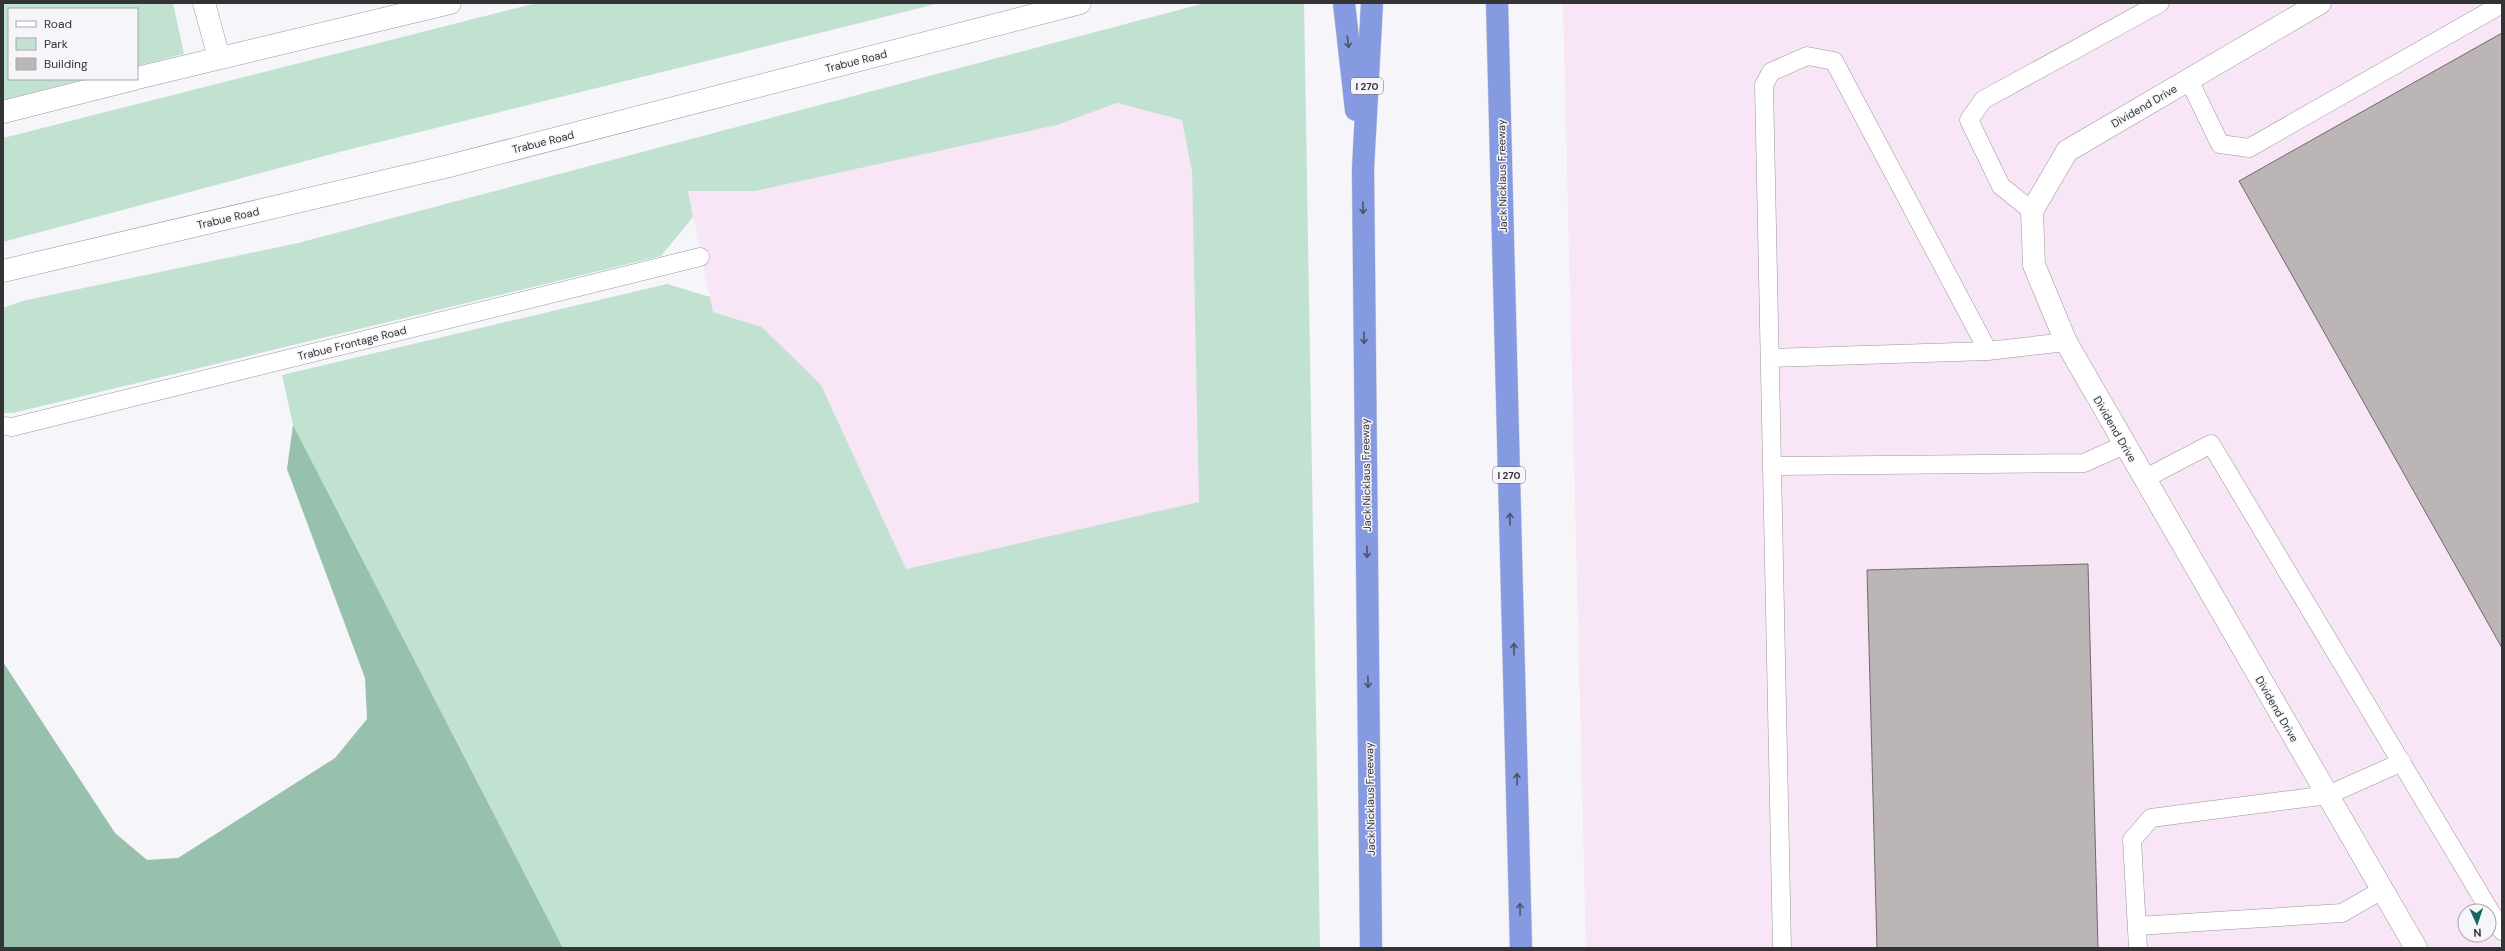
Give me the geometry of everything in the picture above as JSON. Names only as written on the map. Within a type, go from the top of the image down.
[{"type":"highway","points":[[1344,3],[1363,169]]},
{"type":"highway","name":"Jack Nicklaus Freeway","points":[[1371,948],[1363,169],[1372,3]]},
{"type":"highway","name":"Jack Nicklaus Freeway","points":[[1497,3],[1521,948]]},
{"type":"street","points":[[204,3],[219,58]]},
{"type":"street","points":[[138,78],[450,3]]},
{"type":"street","name":"Trabue Road","points":[[3,271],[449,166],[1080,3]]},
{"type":"street","name":"Dividend Drive","points":[[2320,3],[2067,151],[2032,211],[2034,265],[2066,342],[2124,445],[2416,948]]},
{"type":"street","points":[[3,112],[132,80]]},
{"type":"lane","points":[[2032,211],[2000,186],[1969,120],[1983,100],[2160,3]]},
{"type":"lane","points":[[2189,80],[2220,144],[2249,148],[2502,4]]},
{"type":"lane","points":[[1782,948],[1764,85],[1772,72],[1807,56],[1834,61],[1988,351]]},
{"type":"lane","name":"Trabue Frontage Road","points":[[3,426],[12,427],[700,257]]},
{"type":"lane","points":[[1770,358],[1988,351],[2066,342]]},
{"type":"lane","points":[[2144,479],[2211,444],[2502,931]]},
{"type":"lane","points":[[1772,466],[2084,463],[2124,445]]},
{"type":"lane","points":[[2138,948],[2132,840],[2151,818],[2328,795],[2402,762]]},
{"type":"lane","points":[[2137,926],[2342,913],[2382,890]]},
{"type":"shaded area","points":[[1563,3],[2502,3],[2502,948],[1586,948]]},
{"type":"shaded area","points":[[1117,103],[1182,120],[1192,172],[1200,502],[906,569],[821,385],[762,327],[713,312],[688,191],[755,191],[1057,125]]},
{"type":"green space","points":[[3,3],[173,3],[184,54],[138,66],[138,8],[8,8],[8,80],[82,80],[3,100]]},
{"type":"green space","points":[[537,3],[940,3],[343,151],[3,242],[3,138]]},
{"type":"green space","points":[[1205,3],[1304,3],[1320,948],[563,948],[293,425],[282,375],[667,284],[710,297],[713,312],[762,327],[821,385],[906,569],[1199,502],[1192,172],[1182,120],[1117,103],[1057,125],[755,191],[688,191],[693,217],[661,256],[13,413],[3,413],[3,308],[22,301],[298,243]]},
{"type":"green space","points":[[293,425],[563,948],[3,948],[3,662],[115,833],[147,860],[178,858],[335,758],[367,719],[365,678],[287,469]]},
{"type":"building","points":[[2502,33],[2502,648],[2239,181]]},
{"type":"building","points":[[2088,564],[2098,948],[1877,948],[1867,570]]}]
